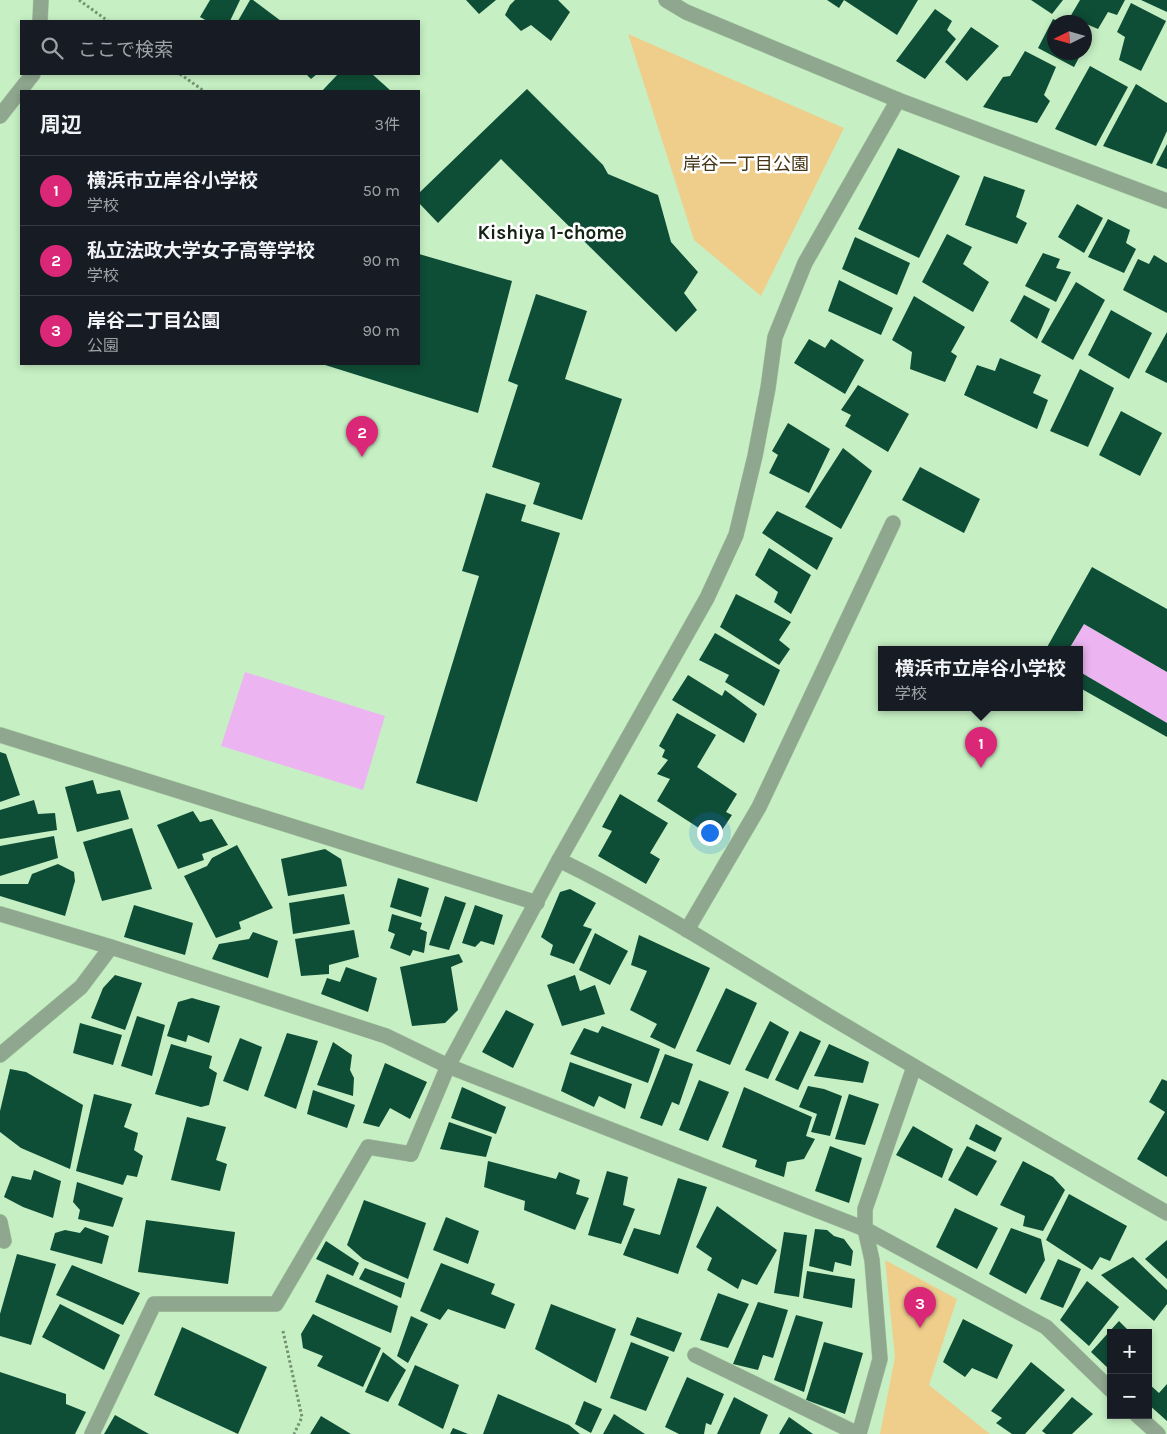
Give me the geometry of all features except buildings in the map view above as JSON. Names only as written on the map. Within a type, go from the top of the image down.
[{"type":"street","points":[[40,20],[41,0]]},
{"type":"street","points":[[666,0],[686,12],[898,100],[1167,201]]},
{"type":"street","points":[[20,90],[32,75]]},
{"type":"street","points":[[0,116],[20,91]]},
{"type":"street","points":[[92,1434],[154,1304],[276,1304],[368,1147],[411,1154],[448,1066],[559,860],[707,598],[736,535],[766,397],[775,337],[804,262],[898,100]]},
{"type":"street","points":[[687,930],[760,807],[893,523]]},
{"type":"street","points":[[0,735],[536,903]]},
{"type":"street","points":[[559,860],[587,873],[687,930],[914,1067],[1167,1213]]},
{"type":"street","points":[[0,914],[386,1036],[448,1066],[865,1229],[1046,1327],[1107,1386]]},
{"type":"street","points":[[0,1056],[81,987],[111,948]]},
{"type":"street","points":[[695,1355],[858,1434],[880,1359],[872,1260],[865,1229],[865,1209],[914,1067]]},
{"type":"street","points":[[0,1222],[4,1241]]},
{"type":"street","points":[[1141,1419],[1158,1434]]},
{"type":"path","points":[[79,0],[107,20]]},
{"type":"path","points":[[181,75],[203,90]]},
{"type":"path","points":[[276,1304],[289,1351],[302,1417],[294,1434]]},
{"type":"green space","name":"岸谷一丁目公園","points":[[628,34],[844,128],[761,296],[694,240]]},
{"type":"green space","points":[[885,1260],[957,1299],[929,1385],[990,1434],[880,1434],[895,1357]]},
{"type":"shaded area","points":[[1084,624],[1167,672],[1167,723],[1083,674],[1083,646],[1071,646]]},
{"type":"shaded area","points":[[245,672],[385,716],[363,790],[221,746]]},
{"type":"place","name":"私立法政大学女子高等学校","points":[[362,457]]},
{"type":"place","name":"横浜市立岸谷小学校","points":[[981,768]]},
{"type":"place","name":"岸谷二丁目公園","points":[[920,1328]]},
{"type":"district","name":"Kishiya 1-chome","points":[[551,233]]}]
